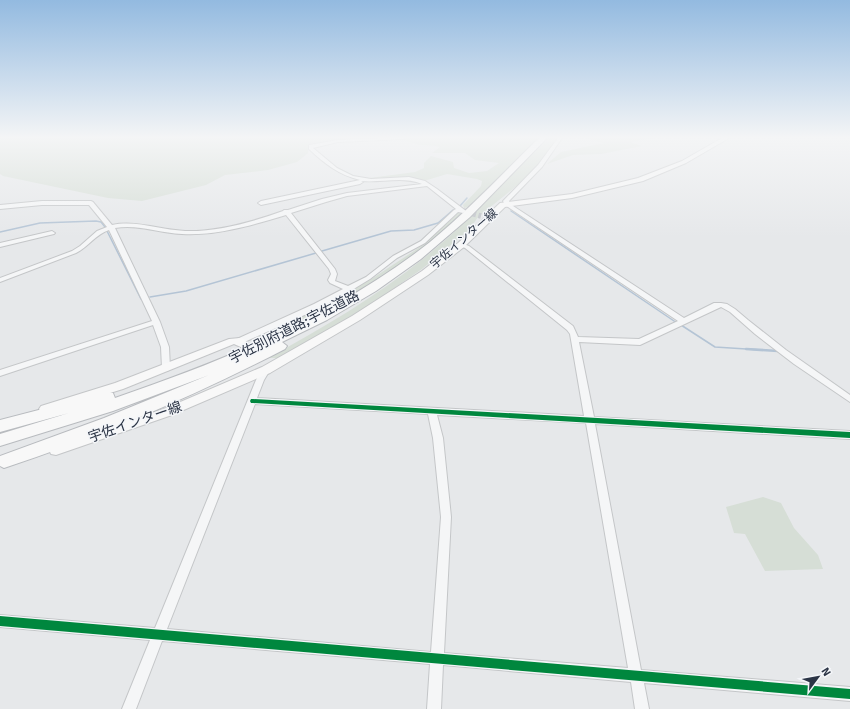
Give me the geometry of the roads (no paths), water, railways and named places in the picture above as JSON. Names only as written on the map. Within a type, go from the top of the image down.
[{"type":"highway","name":"宇佐別府道路;宇佐道路","points":[[0,440],[90,412],[166,386],[261,346],[337,308],[403,266],[437,241],[457,224],[510,171]]},
{"type":"highway","points":[[2,462],[149,407],[255,360],[356,304],[388,283],[429,250],[437,241]]},
{"type":"highway","points":[[0,426],[143,386],[189,371],[243,349],[261,346]]},
{"type":"main road","name":"宇佐インター線","points":[[2,462],[14,463],[168,412],[263,366],[387,299],[425,273],[461,245],[485,217],[498,208],[508,205],[578,194],[638,179],[660,171]]},
{"type":"main road","points":[[0,422],[120,386],[233,341],[242,342]]},
{"type":"street","points":[[338,171],[341,174],[364,181]]},
{"type":"street","points":[[535,171],[506,201],[508,205],[684,321]]},
{"type":"street","points":[[242,342],[350,289],[368,278],[395,257],[423,242],[456,211],[462,211],[421,182],[407,179],[364,181],[261,203]]},
{"type":"street","points":[[0,280],[74,252],[82,248],[97,233],[111,228],[136,224],[169,231],[196,232],[243,225],[286,211],[360,192],[426,185]]},
{"type":"street","points":[[0,207],[42,203],[91,203],[111,228],[156,322],[165,347],[166,368]]},
{"type":"street","points":[[286,211],[332,269],[334,274],[331,280],[332,282],[350,289]]},
{"type":"street","points":[[0,245],[52,233]]},
{"type":"street","points":[[461,245],[467,247],[570,328],[575,339],[642,709]]},
{"type":"street","points":[[575,339],[640,342],[717,305],[724,306],[784,353],[850,399]]},
{"type":"street","points":[[0,373],[156,322]]},
{"type":"street","points":[[129,709],[253,401],[263,366]]},
{"type":"street","points":[[253,401],[850,435]]},
{"type":"street","points":[[432,411],[438,438],[446,512],[434,709]]},
{"type":"street","points":[[0,621],[850,694]]},
{"type":"waterway","points":[[460,206],[467,198]]},
{"type":"waterway","points":[[322,251],[391,231],[414,230],[438,223],[453,210]]},
{"type":"waterway","points":[[511,211],[677,323]]},
{"type":"waterway","points":[[0,232],[40,223],[96,221],[101,222],[105,227]]},
{"type":"waterway","points":[[107,231],[141,299]]},
{"type":"waterway","points":[[150,297],[186,291],[316,253]]},
{"type":"waterway","points":[[681,325],[715,347],[762,350]]},
{"type":"waterway","points":[[746,349],[762,350]]},
{"type":"waterway","points":[[762,350],[778,351]]},
{"type":"tunnel","points":[[463,211],[481,216]]}]
